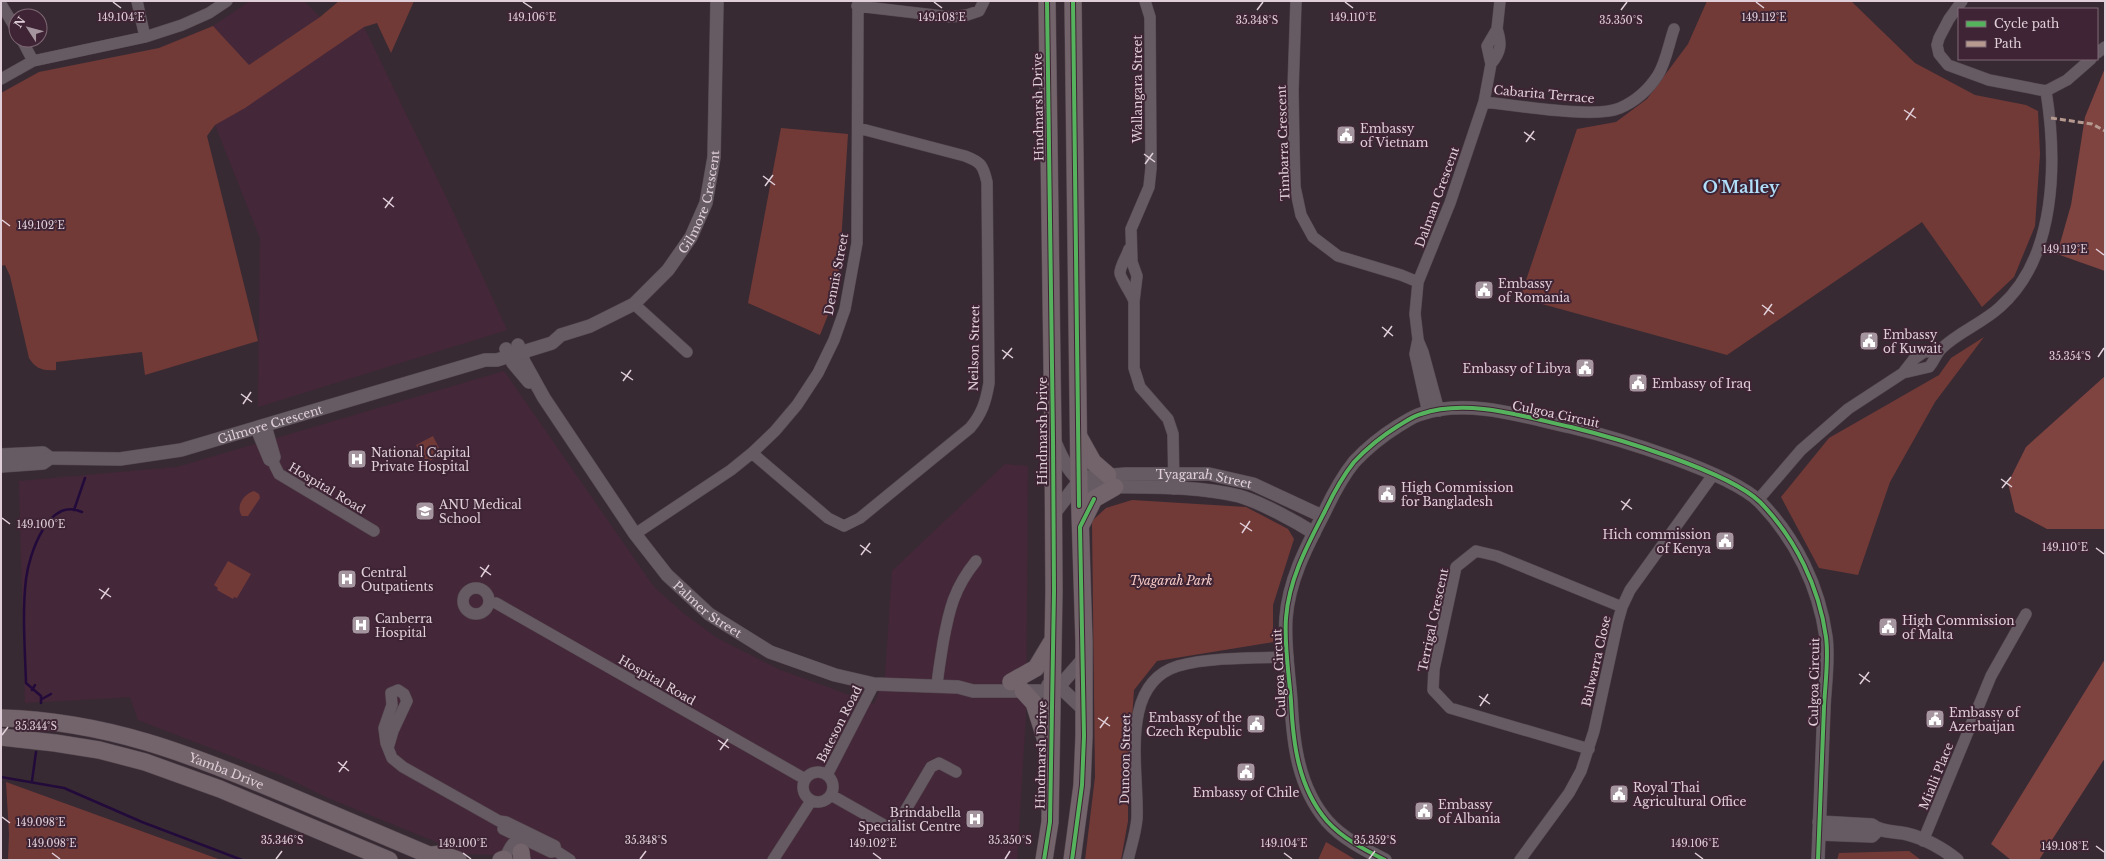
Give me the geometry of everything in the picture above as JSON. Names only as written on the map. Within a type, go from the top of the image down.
[{"type":"main road","name":"Hindmarsh Drive","points":[[1044,860],[1050,822],[1054,591],[1047,1]]},
{"type":"main road","points":[[1072,860],[1082,785],[1084,710],[1079,481],[1073,1]]},
{"type":"main road","points":[[1079,437],[1093,462],[1111,481],[1094,499],[1080,527]]},
{"type":"main road","points":[[1052,643],[1036,668],[1017,686],[1034,703],[1052,760]]},
{"type":"main road","points":[[1,705],[25,718]]},
{"type":"main road","name":"Yamba Drive","points":[[1,718],[25,718],[98,729],[177,750],[436,858],[441,854],[458,860]]},
{"type":"main road","name":"Yamba Drive","points":[[1,737],[99,750],[179,773],[389,860]]},
{"type":"main road","points":[[1,749],[9,743],[23,739]]},
{"type":"street","points":[[138,1],[145,38]]},
{"type":"street","points":[[1,79],[33,61],[145,38],[210,13],[227,1]]},
{"type":"street","name":"Gilmore Crescent","points":[[1,466],[43,463],[50,458],[120,459],[181,450],[261,428],[485,360],[498,360],[513,351],[549,335],[561,335],[590,326],[634,304],[668,270],[691,237],[706,203],[714,157],[717,1]]},
{"type":"street","points":[[857,3],[951,17],[968,15],[979,11],[984,1]]},
{"type":"street","name":"Wallangara Street","points":[[1145,1],[1150,17],[1151,168],[1149,187],[1131,229],[1130,245],[1132,262],[1137,276],[1134,301],[1134,368],[1140,387],[1168,419],[1173,434],[1174,489]]},
{"type":"street","name":"Timbarra Crescent","points":[[1296,1],[1293,90],[1294,149],[1295,187],[1301,215],[1314,237],[1338,256],[1401,275],[1418,282]]},
{"type":"street","name":"Dalman Crescent","points":[[1433,412],[1423,352],[1418,339],[1415,314],[1418,282],[1450,203],[1484,102],[1491,64],[1500,49],[1500,40],[1497,28],[1500,1]]},
{"type":"street","points":[[1962,1],[1949,19],[1939,38],[1938,49],[1943,60],[1948,65],[1989,80],[2046,91],[2067,80],[2090,60]]},
{"type":"street","name":"Dennis Street","points":[[636,534],[731,470],[775,432],[797,405],[818,373],[834,340],[845,309],[857,243],[857,3]]},
{"type":"street","points":[[1,4],[8,16]]},
{"type":"street","name":"Cabarita Terrace","points":[[1484,102],[1572,111],[1602,112],[1619,109],[1635,100],[1648,88],[1659,73],[1674,29]]},
{"type":"street","points":[[26,48],[33,61]]},
{"type":"street","points":[[1758,500],[1800,450],[1848,409],[1902,373],[1929,367],[1941,349],[2000,308],[2018,288],[2041,243],[2050,189],[2052,136],[2046,91]]},
{"type":"street","name":"Neilson Street","points":[[752,453],[828,518],[844,526],[860,518],[970,428],[979,417],[986,401],[989,383],[987,182],[984,170],[978,161],[965,156],[858,128]]},
{"type":"street","name":"Wallangara Street","points":[[1130,245],[1120,273],[1121,278],[1130,290],[1134,301]]},
{"type":"street","points":[[634,304],[687,352]]},
{"type":"street","name":"Palmer Street","points":[[513,351],[513,364],[544,398],[636,534],[667,575],[704,609],[758,646],[802,664],[835,675],[874,684],[958,687],[973,691],[1017,686],[1043,691],[1063,682],[1084,658]]},
{"type":"street","name":"Culgoa Circuit","points":[[1385,860],[1342,834],[1327,820],[1309,792],[1297,761],[1292,728],[1286,620],[1292,585],[1302,555],[1345,475],[1371,445],[1396,427],[1420,414],[1469,408],[1512,414],[1599,434],[1713,475],[1758,500],[1795,547],[1812,581],[1818,597],[1827,640],[1818,860]]},
{"type":"street","name":"Hospital Road","points":[[261,428],[269,460],[273,462],[278,474],[374,531]]},
{"type":"street","points":[[1053,438],[1065,465],[1079,481],[1053,515]]},
{"type":"street","name":"Gilmore Crescent","points":[[1,455],[43,452],[50,458]]},
{"type":"street","name":"Tyagarah Street","points":[[1111,481],[1174,474],[1209,474],[1253,484],[1322,516]]},
{"type":"street","name":"Bulwarra Close","points":[[1520,860],[1569,793],[1581,771],[1589,749],[1622,607],[1630,590],[1713,475]]},
{"type":"street","name":"Tyagarah Street","points":[[1079,481],[1088,477],[1174,489],[1199,490],[1240,497],[1296,522],[1314,533]]},
{"type":"street","name":"Terrigal Crescent","points":[[1589,749],[1450,708],[1432,690],[1434,669],[1456,567],[1476,551],[1497,556],[1622,607]]},
{"type":"street","points":[[937,686],[947,616],[955,592],[976,561]]},
{"type":"street","name":"Hospital Road","points":[[492,599],[487,608],[480,614],[471,613],[465,608],[463,599],[467,592],[474,588],[482,590],[492,599],[805,779]]},
{"type":"street","name":"Mialli Place","points":[[1923,841],[1991,676],[2026,614]]},
{"type":"street","name":"Dunoon Street","points":[[1128,860],[1137,819],[1136,724],[1143,695],[1150,685],[1162,673],[1178,666],[1203,662],[1288,657]]},
{"type":"street","name":"Bateson Road","points":[[827,775],[874,684]]},
{"type":"street","points":[[1052,686],[1064,691],[1084,710]]},
{"type":"street","points":[[388,748],[392,758],[397,763],[501,825],[516,851]]},
{"type":"street","points":[[831,795],[884,825],[893,827],[898,823],[931,767],[939,763],[956,772]]},
{"type":"street","points":[[818,772],[827,775],[833,787],[831,795],[824,801],[811,801],[807,798],[803,789],[805,779],[813,773],[818,772]]},
{"type":"street","points":[[773,860],[811,801]]},
{"type":"street","points":[[501,825],[506,822],[516,851]]},
{"type":"street","points":[[1819,828],[1872,825],[1878,830],[1908,834],[1948,853],[1957,860]]},
{"type":"street","points":[[516,851],[555,846],[556,851],[570,860]]},
{"type":"shaded area","points":[[250,1],[304,1],[320,17],[249,65],[213,26]]},
{"type":"shaded area","points":[[364,27],[449,203],[507,330],[258,407],[260,238],[215,125]]},
{"type":"shaded area","points":[[2105,68],[2105,271],[2057,254],[2071,205],[2085,117]]},
{"type":"shaded area","name":"Canberra Hospital","points":[[504,371],[654,587],[683,613],[717,638],[778,669],[874,704],[885,676],[892,571],[1005,464],[1028,466],[1026,715],[1017,860],[506,860],[493,855],[466,854],[328,798],[283,776],[138,720],[130,697],[25,703],[19,481],[177,467]]},
{"type":"shaded area","points":[[2105,376],[2105,529],[2047,529],[2015,512],[2008,483],[2026,447]]},
{"type":"shaded area","points":[[2105,659],[2105,758],[2039,860],[2011,860],[1991,844]]},
{"type":"green space","points":[[339,1],[414,1],[391,53],[377,23],[364,27],[245,108],[215,125],[207,136],[258,341],[145,375],[142,352],[56,362],[56,370],[44,370],[34,365],[29,358],[10,276],[5,265],[1,266],[1,93],[39,72],[159,48],[213,26],[249,65],[320,17]]},
{"type":"green space","points":[[1707,1],[1851,1],[1915,63],[1975,95],[2026,105],[2038,111],[2040,154],[2035,226],[2014,277],[1982,307],[1922,222],[1727,355],[1520,298],[1577,129],[1616,122],[1647,99],[1688,44]]},
{"type":"green space","points":[[781,128],[848,134],[838,290],[820,335],[748,303]]},
{"type":"green space","points":[[1984,337],[1935,402],[1890,482],[1858,575],[1819,568],[1781,497],[1829,438],[1939,375],[1951,358]]},
{"type":"green space","points":[[433,436],[442,454],[426,463],[416,445]]},
{"type":"green space","points":[[254,491],[259,494],[260,498],[248,516],[242,516],[240,512],[240,504],[247,495]]},
{"type":"green space","name":"Tyagarah Park","points":[[1132,500],[1246,507],[1288,529],[1294,539],[1273,605],[1273,642],[1157,661],[1134,690],[1128,778],[1128,821],[1121,860],[1085,860],[1095,777],[1092,521],[1106,508]]},
{"type":"green space","points":[[228,561],[251,574],[237,598],[234,597],[233,599],[217,590],[218,588],[214,585]]},
{"type":"green space","points":[[6,782],[221,860],[8,860],[9,834]]},
{"type":"green space","points":[[1326,842],[1356,860],[1318,860]]},
{"type":"green space","points":[[1909,851],[1921,860],[1837,860],[1839,853]]},
{"type":"waterway","points":[[74,510],[85,478]]},
{"type":"waterway","points":[[41,703],[41,696],[26,683],[24,605],[28,569],[36,543],[42,530],[50,520],[59,512],[70,509],[82,512]]},
{"type":"waterway","points":[[32,690],[35,685]]},
{"type":"waterway","points":[[42,699],[51,694]]},
{"type":"waterway","points":[[32,781],[36,752]]},
{"type":"waterway","points":[[1,777],[64,788],[142,822],[242,860]]},
{"type":"marked path","points":[[2051,118],[2092,124],[2105,131]]},
{"type":"cycle path","points":[[1044,860],[1050,822],[1054,591],[1047,1]]},
{"type":"cycle path","points":[[1073,1],[1079,506]]},
{"type":"cycle path","points":[[1385,860],[1354,843],[1333,827],[1317,808],[1303,779],[1293,733],[1286,639],[1288,604],[1295,576],[1306,550],[1335,492],[1354,462],[1380,438],[1412,418],[1421,414],[1439,410],[1458,408],[1477,408],[1535,418],[1642,447],[1698,468],[1745,490],[1760,502],[1773,516],[1795,548],[1812,582],[1823,618],[1826,637],[1827,663],[1818,860]]},
{"type":"cycle path","points":[[1072,860],[1082,785],[1084,736],[1080,527],[1094,499]]},
{"type":"place","name":"Embassy of Vietnam","points":[[1346,135]]},
{"type":"place","name":"Embassy of Romania","points":[[1484,290]]},
{"type":"place","name":"Embassy of Kuwait","points":[[1869,341]]},
{"type":"place","name":"Embassy of Libya","points":[[1585,368]]},
{"type":"place","name":"Embassy of Iraq","points":[[1638,383]]},
{"type":"place","name":"National Capital Private Hospital","points":[[357,459]]},
{"type":"place","name":"High Commission for Bangladesh","points":[[1387,494]]},
{"type":"place","name":"ANU Medical School","points":[[425,511]]},
{"type":"place","name":"Hich commission of Kenya","points":[[1725,541]]},
{"type":"place","name":"Central Outpatients","points":[[347,579]]},
{"type":"place","name":"Canberra Hospital","points":[[361,625]]},
{"type":"place","name":"High Commission of Malta","points":[[1888,627]]},
{"type":"place","name":"Embassy of Azerbaijan","points":[[1935,719]]},
{"type":"place","name":"Embassy of the Czech Republic","points":[[1256,724]]},
{"type":"place","name":"Embassy of Chile","points":[[1246,772]]},
{"type":"place","name":"Royal Thai Agricultural Office","points":[[1619,794]]},
{"type":"place","name":"Embassy of Albania","points":[[1424,811]]},
{"type":"place","name":"Brindabella Specialist Centre","points":[[975,819]]},
{"type":"district","name":"O'Malley","points":[[1741,187]]}]
